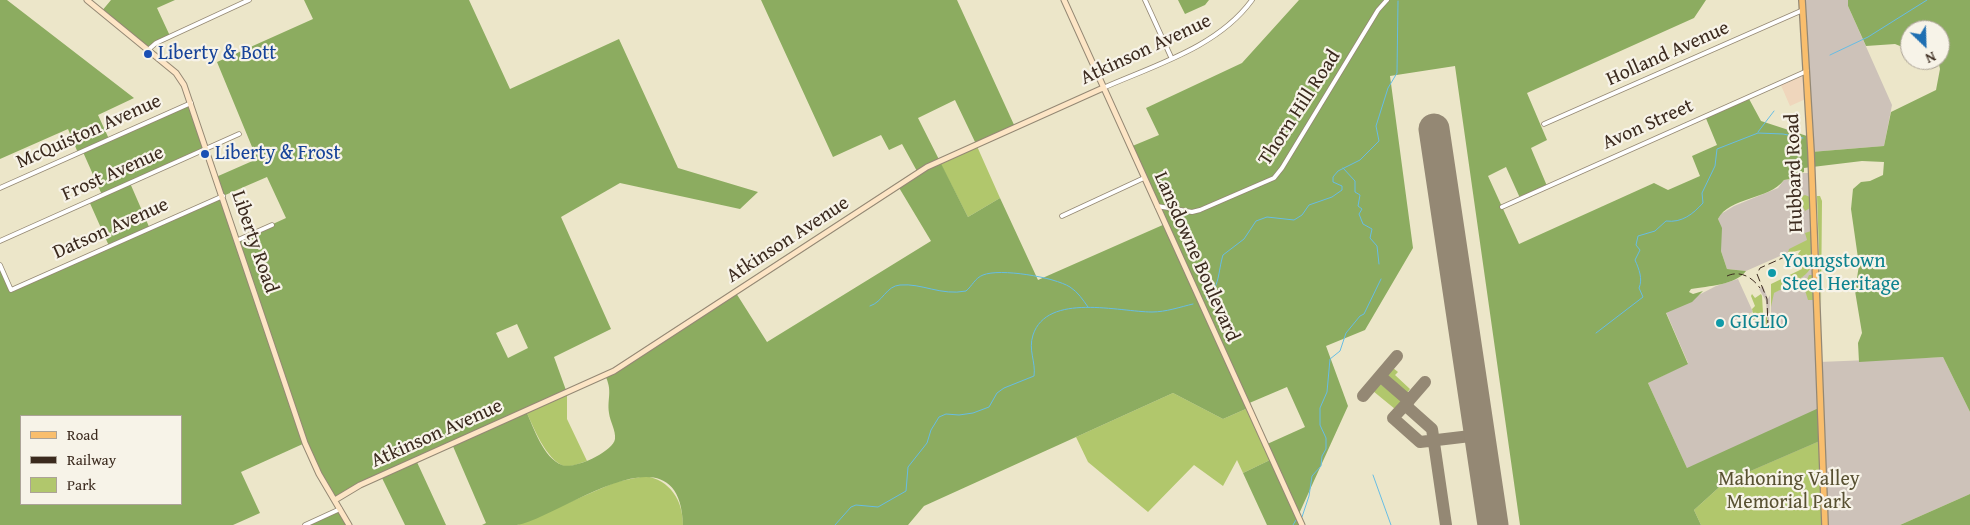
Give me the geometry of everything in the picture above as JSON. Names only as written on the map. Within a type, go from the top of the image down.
[{"type":"main road","name":"Hubbard Road","points":[[1802,0],[1807,71],[1825,525]]},
{"type":"street","name":"Liberty Road","points":[[87,0],[178,76],[191,103],[207,148],[305,443],[319,474],[350,525]]},
{"type":"street","points":[[148,50],[156,43],[249,0]]},
{"type":"street","name":"Lansdowne Boulevard","points":[[1064,0],[1302,525]]},
{"type":"street","points":[[1145,0],[1171,57]]},
{"type":"street","name":"Atkinson Avenue","points":[[335,500],[360,485],[614,371],[927,167],[1219,34],[1235,21],[1252,0]]},
{"type":"street","name":"Thorn Hill Road","points":[[1157,206],[1194,212],[1274,178],[1387,0]]},
{"type":"street","name":"Holland Avenue","points":[[1544,124],[1803,10]]},
{"type":"street","name":"Avon Street","points":[[1502,207],[1807,71]]},
{"type":"street","name":"McQuiston Avenue","points":[[0,188],[191,103]]},
{"type":"street","name":"Frost Avenue","points":[[0,241],[239,134]]},
{"type":"street","points":[[1062,216],[1144,178]]},
{"type":"street","name":"Datson Avenue","points":[[0,265],[11,290],[223,196]]},
{"type":"street","points":[[238,240],[272,225]]},
{"type":"street","points":[[305,525],[340,509]]},
{"type":"shaded area","points":[[1802,0],[1848,0],[1848,6],[1892,105],[1884,146],[1811,152]]},
{"type":"shaded area","points":[[1807,71],[1808,98],[1790,106],[1780,83]]},
{"type":"shaded area","points":[[1802,173],[1809,173],[1812,242],[1746,271],[1727,269],[1721,251],[1718,219],[1721,214],[1734,206],[1778,188],[1784,180],[1792,179]]},
{"type":"shaded area","points":[[1813,267],[1819,362],[1943,357],[1970,412],[1970,494],[1900,525],[1825,525],[1687,468],[1648,383],[1688,363],[1666,312],[1716,286],[1738,279],[1753,312],[1748,314],[1755,328],[1760,330],[1771,328],[1771,294],[1797,281]]},
{"type":"shaded area","points":[[1763,286],[1768,299],[1770,295],[1769,328],[1766,301],[1759,289]]},
{"type":"green space","points":[[0,0],[7,0],[134,98],[98,115],[109,139],[191,103],[207,148],[130,183],[150,229],[223,196],[216,177],[257,159],[217,62],[313,19],[304,0],[469,0],[510,89],[619,39],[678,168],[758,192],[740,209],[620,183],[561,217],[611,329],[554,357],[567,393],[526,411],[536,434],[549,456],[562,465],[567,466],[592,459],[613,444],[615,432],[610,420],[609,386],[605,375],[736,293],[767,342],[931,241],[898,186],[918,173],[902,144],[889,150],[881,135],[833,157],[761,0],[957,0],[1015,127],[976,144],[955,100],[918,118],[968,217],[1000,198],[1038,280],[1165,224],[1130,147],[1159,135],[1146,108],[1242,63],[1299,0],[1706,0],[1694,18],[1527,93],[1547,140],[1531,148],[1547,186],[1520,198],[1506,167],[1488,176],[1519,244],[1654,183],[1668,190],[1700,176],[1692,156],[1717,145],[1705,116],[1748,97],[1761,121],[1810,137],[1811,152],[1884,146],[1891,112],[1936,90],[1940,70],[1950,70],[1950,20],[1900,20],[1900,46],[1895,44],[1866,46],[1848,6],[1848,0],[1970,0],[1970,412],[1943,357],[1859,362],[1858,343],[1862,333],[1855,291],[1859,265],[1851,209],[1853,189],[1861,182],[1870,181],[1883,175],[1884,162],[1862,161],[1804,168],[1804,172],[1797,174],[1796,178],[1784,180],[1777,187],[1731,206],[1723,212],[1718,219],[1722,228],[1721,251],[1727,269],[1746,271],[1729,282],[1691,289],[1689,292],[1693,294],[1703,291],[1692,302],[1666,313],[1688,364],[1648,383],[1687,468],[1821,407],[1822,440],[1725,482],[1694,510],[1701,525],[1520,525],[1455,66],[1390,76],[1413,248],[1365,330],[1326,346],[1348,406],[1298,516],[1302,525],[1267,525],[1243,473],[1272,459],[1265,445],[1305,427],[1287,387],[1247,404],[1248,408],[1223,419],[1173,393],[924,506],[908,525],[683,525],[677,495],[662,480],[641,477],[615,483],[517,525],[482,525],[486,523],[452,444],[416,460],[446,525],[405,525],[381,476],[335,500],[305,443],[241,472],[260,513],[233,525],[0,525],[0,265],[11,290],[109,246],[89,201],[102,195],[83,152],[78,153],[68,129],[0,159]],"holes":[[[267,177],[286,218],[238,240],[223,196]],[[517,324],[528,348],[508,358],[496,333]]]},
{"type":"green space","points":[[111,0],[175,0],[157,8],[170,36],[148,50],[101,12]]},
{"type":"green space","points":[[1178,0],[1209,0],[1205,5],[1185,14]]},
{"type":"green space","points":[[976,144],[1000,198],[968,217],[939,161]]},
{"type":"green space","points":[[1805,195],[1810,197],[1810,208],[1805,211],[1799,198]]},
{"type":"green space","points":[[1817,196],[1820,196],[1822,201],[1821,307]]},
{"type":"green space","points":[[1811,231],[1812,254],[1800,259],[1798,254],[1801,250],[1788,253],[1789,249],[1807,240],[1805,233]]},
{"type":"green space","points":[[1808,261],[1812,263],[1808,272],[1797,281],[1774,293],[1771,307],[1771,284],[1802,269],[1801,263]]},
{"type":"green space","points":[[1809,275],[1813,275],[1814,300],[1808,300],[1804,287]]},
{"type":"green space","points":[[1752,294],[1755,298],[1761,294],[1762,296],[1763,313],[1767,316],[1767,326],[1763,330],[1754,327],[1748,315],[1753,313],[1752,309],[1755,306]]},
{"type":"green space","points":[[1393,368],[1398,372],[1395,375],[1410,389],[1407,393],[1387,376]]},
{"type":"green space","points":[[1378,382],[1402,401],[1395,409],[1373,391],[1372,389]]},
{"type":"green space","points":[[567,393],[567,419],[587,461],[572,466],[564,466],[557,463],[551,457],[536,433],[526,411]]},
{"type":"green space","points":[[1173,393],[1223,419],[1248,408],[1272,459],[1243,473],[1237,460],[1223,486],[1194,465],[1148,512],[1088,462],[1076,437]]},
{"type":"green space","name":"Mahoning Valley Memorial Park","points":[[1822,440],[1825,525],[1701,525],[1694,510],[1725,482]]},
{"type":"green space","points":[[645,476],[661,482],[673,493],[681,507],[683,525],[517,525],[616,482]]},
{"type":"green space","points":[[1970,494],[1970,525],[1900,525]]},
{"type":"green space","points":[[340,509],[349,525],[305,525]]},
{"type":"waterway","points":[[1830,55],[1868,37],[1927,0]]},
{"type":"waterway","points":[[1206,299],[1214,290],[1223,255],[1244,239],[1256,221],[1267,217],[1294,220],[1302,215],[1309,205],[1332,197],[1342,190],[1342,186],[1333,182],[1333,177],[1338,171],[1360,160],[1379,141],[1376,126],[1388,88],[1397,73],[1398,1]]},
{"type":"waterway","points":[[1758,132],[1774,111]]},
{"type":"waterway","points":[[1596,333],[1643,297],[1639,288],[1641,278],[1635,260],[1640,250],[1636,245],[1638,236],[1655,231],[1666,221],[1677,221],[1687,217],[1703,203],[1702,193],[1715,166],[1717,149],[1758,133],[1783,134],[1803,138]]},
{"type":"waterway","points":[[1343,168],[1355,181],[1355,192],[1360,195],[1358,206],[1362,209],[1359,214],[1363,224],[1372,229],[1370,238],[1377,246],[1379,264]]},
{"type":"waterway","points":[[870,306],[895,286],[908,285],[957,292],[966,291],[980,276],[991,273],[1014,273],[1062,283],[1075,291],[1088,307]]},
{"type":"waterway","points":[[1302,517],[1309,496],[1312,476],[1321,466],[1322,456],[1326,449],[1326,438],[1320,425],[1320,408],[1327,392],[1330,359],[1340,351],[1346,333],[1360,316],[1364,314],[1381,279]]},
{"type":"waterway","points":[[835,525],[851,507],[856,505],[878,507],[906,491],[908,467],[927,443],[931,430],[939,417],[946,414],[973,413],[989,407],[997,393],[1004,388],[1034,376],[1031,346],[1033,335],[1041,322],[1053,313],[1086,307],[1157,312],[1193,304]]},
{"type":"waterway","points":[[1373,475],[1391,525]]},
{"type":"waterway","points":[[1293,525],[1296,520]]},
{"type":"taxiway","points":[[1397,356],[1380,376],[1409,401]]},
{"type":"taxiway","points":[[1363,396],[1380,376]]},
{"type":"taxiway","points":[[1425,382],[1405,405],[1432,429],[1446,525]]},
{"type":"taxiway","points":[[1405,405],[1393,418],[1420,442],[1479,435]]},
{"type":"runway","points":[[1434,129],[1493,525]]},
{"type":"railway","points":[[1768,328],[1767,299],[1757,274],[1760,268],[1789,255]]},
{"type":"railway","points":[[1727,276],[1741,274],[1760,288]]},
{"type":"place","name":"Liberty & Bott","points":[[148,54]]},
{"type":"place","name":"Liberty & Frost","points":[[205,154]]},
{"type":"place","name":"Youngstown Steel Heritage","points":[[1772,273]]},
{"type":"place","name":"GIGLIO","points":[[1720,323]]}]
